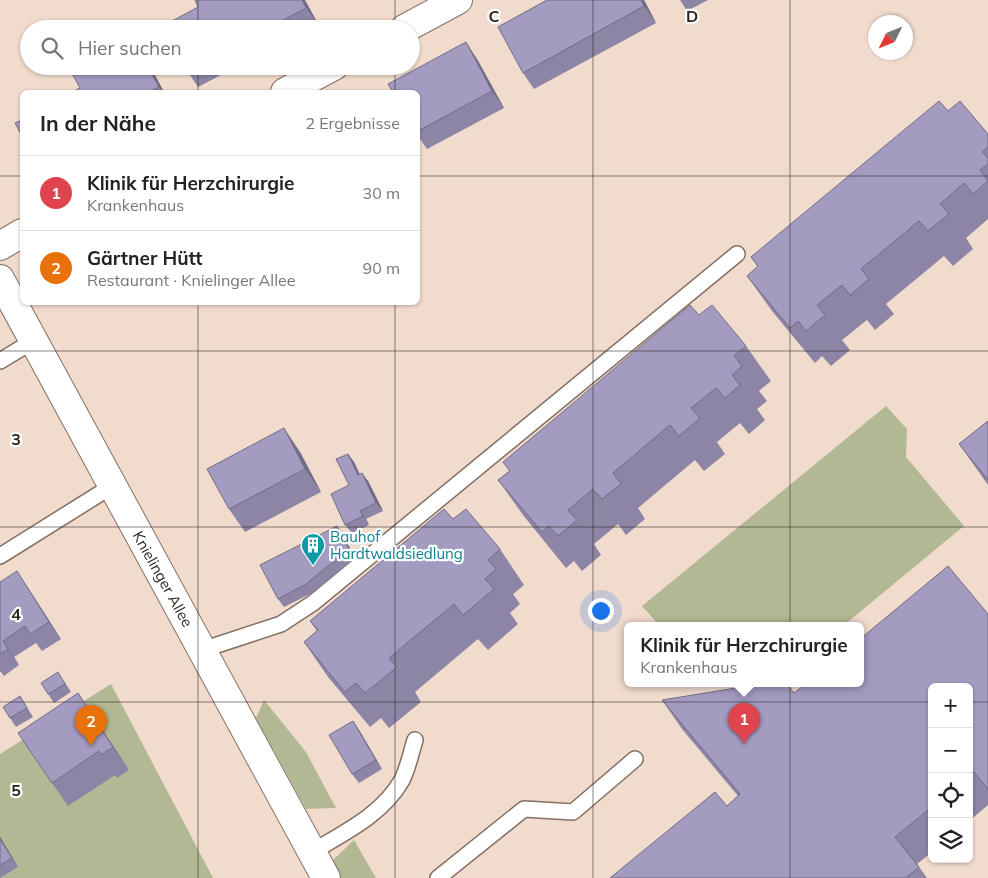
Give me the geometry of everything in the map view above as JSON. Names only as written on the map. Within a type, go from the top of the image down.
[{"type":"street","points":[[420,20],[458,0]]},
{"type":"street","points":[[289,90],[317,75]]},
{"type":"street","points":[[0,246],[20,234]]},
{"type":"street","name":"Knielinger Allee","points":[[0,280],[326,878]]},
{"type":"lane","points":[[202,650],[281,624],[313,603],[737,254]]},
{"type":"lane","points":[[0,361],[33,341]]},
{"type":"lane","points":[[0,556],[112,486]]},
{"type":"lane","points":[[312,852],[362,822],[386,802],[402,779],[415,740]]},
{"type":"lane","points":[[438,878],[524,809],[573,812],[635,760]]},
{"type":"green space","points":[[886,406],[907,429],[906,457],[964,526],[848,622],[656,622],[642,606]]},
{"type":"green space","points":[[111,684],[213,878],[0,878],[0,754]]},
{"type":"green space","points":[[264,700],[306,752],[336,808],[306,809],[256,718]]},
{"type":"green space","points":[[354,840],[376,878],[341,878],[332,861]]},
{"type":"building","points":[[195,0],[302,0],[306,8],[283,20],[174,20],[198,7]]},
{"type":"building","points":[[547,0],[641,0],[644,6],[523,73],[498,27]]},
{"type":"building","points":[[466,42],[492,91],[420,130],[420,90],[392,90],[388,84],[405,75],[420,75],[420,67]]},
{"type":"building","points":[[73,75],[152,75],[159,87],[153,90],[76,90],[80,88]]},
{"type":"building","points":[[939,101],[948,111],[960,101],[988,134],[988,147],[982,152],[988,158],[988,164],[980,170],[988,181],[973,194],[964,183],[940,204],[949,214],[928,231],[919,221],[861,269],[869,279],[850,295],[842,285],[817,305],[825,315],[806,331],[798,321],[790,328],[747,276],[758,266],[751,257]]},
{"type":"building","points":[[20,121],[20,132],[15,123]]},
{"type":"building","points":[[690,305],[699,315],[712,305],[746,346],[734,356],[742,366],[732,375],[740,385],[725,398],[716,388],[691,408],[700,418],[679,436],[670,425],[613,473],[621,484],[602,499],[593,489],[568,510],[577,520],[558,536],[549,526],[542,532],[498,480],[510,471],[503,462]]},
{"type":"building","points":[[988,421],[988,480],[959,444]]},
{"type":"building","points":[[284,428],[305,469],[229,509],[207,469]]},
{"type":"building","points":[[348,454],[358,475],[362,473],[376,503],[360,511],[363,516],[345,525],[331,494],[349,485],[336,459]]},
{"type":"building","points":[[444,509],[453,519],[466,509],[500,549],[488,560],[496,569],[485,579],[494,589],[463,615],[454,604],[389,658],[397,667],[365,693],[356,683],[345,692],[304,642],[318,630],[310,621]]},
{"type":"building","name":"Bauhof Hardtwaldsiedlung","points":[[337,526],[349,549],[306,584],[278,599],[260,565]]},
{"type":"building","points":[[948,566],[988,614],[988,789],[973,773],[973,683],[928,683],[928,810],[895,837],[919,867],[906,878],[610,878],[715,792],[727,806],[740,794],[662,700],[742,687],[789,687],[794,693],[802,687],[864,687],[864,636]]},
{"type":"building","points":[[17,571],[49,622],[30,634],[25,626],[3,641],[8,649],[0,654],[0,582]]},
{"type":"building","points":[[58,672],[65,684],[48,694],[41,683]]},
{"type":"building","points":[[78,693],[113,747],[101,755],[99,751],[52,783],[18,733]]},
{"type":"building","points":[[20,696],[27,708],[10,718],[3,707]]},
{"type":"building","points":[[353,721],[376,760],[352,774],[329,735]]},
{"type":"building","points":[[0,839],[12,858],[0,865]]},
{"type":"place","name":"Bauhof Hardtwaldsiedlung","points":[[313,566]]},
{"type":"place","name":"Klinik für Herzchirurgie","points":[[744,744]]},
{"type":"place","name":"Gärtner Hütt","points":[[91,746]]}]
